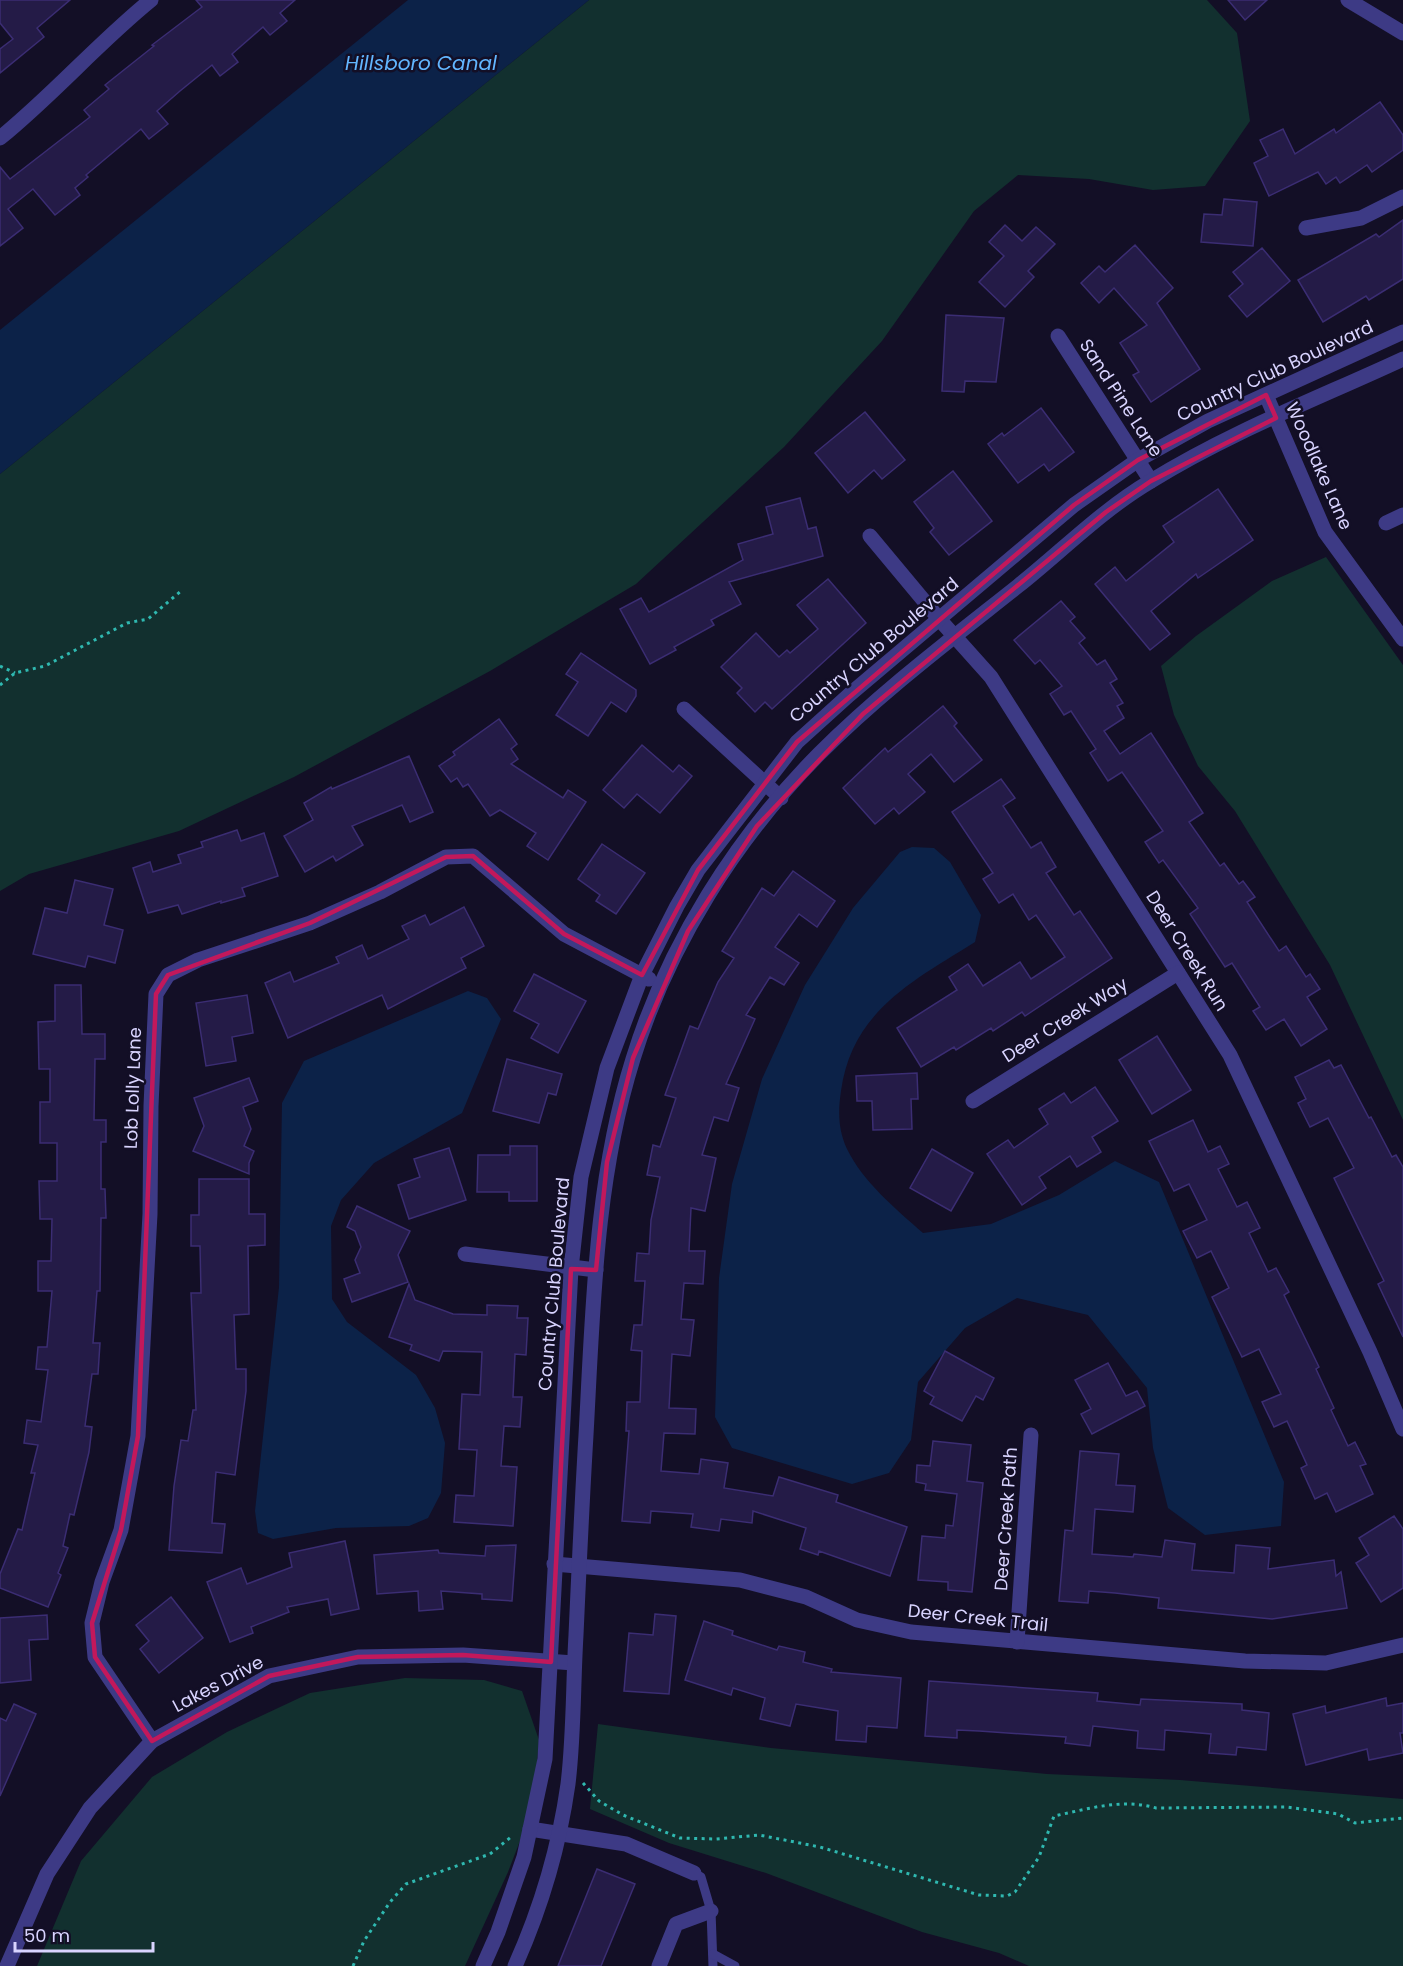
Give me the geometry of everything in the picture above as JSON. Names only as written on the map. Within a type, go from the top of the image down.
[{"type":"street","points":[[0,138],[42,102],[112,32],[151,0]]},
{"type":"street","points":[[1348,0],[1403,33]]},
{"type":"street","points":[[1306,228],[1361,218],[1403,196]]},
{"type":"street","name":"Country Club Boulevard","points":[[483,1966],[502,1921],[524,1857],[545,1759],[571,1269],[581,1177],[608,1068],[642,975],[698,870],[764,781],[797,742],[1074,505],[1138,460],[1208,421],[1403,332]]},
{"type":"street","name":"Sand Pine Lane","points":[[1058,336],[1150,481]]},
{"type":"street","points":[[515,1966],[536,1917],[559,1833],[568,1782],[596,1270],[607,1162],[633,1058],[661,986],[688,931],[727,866],[818,756],[862,714],[1106,512],[1150,481],[1276,418],[1403,359]]},
{"type":"street","name":"Woodlake Lane","points":[[1266,395],[1325,532],[1403,639]]},
{"type":"street","points":[[1386,523],[1403,515]]},
{"type":"street","name":"Deer Creek Run","points":[[870,536],[939,620],[991,677],[1230,1055],[1370,1352],[1403,1429]]},
{"type":"street","points":[[684,709],[781,798]]},
{"type":"street","name":"Lob Lolly Lane","points":[[152,1741],[95,1658],[92,1623],[102,1582],[121,1530],[138,1436],[150,1214],[151,1106],[156,994],[168,975],[198,960],[310,923],[380,892],[446,857],[473,856],[564,934],[661,986]]},
{"type":"street","name":"Deer Creek Way","points":[[973,1101],[1178,973]]},
{"type":"street","points":[[465,1254],[571,1269],[596,1270]]},
{"type":"street","name":"Deer Creek Path","points":[[1017,1642],[1031,1435]]},
{"type":"street","name":"Deer Creek Trail","points":[[554,1564],[740,1580],[807,1597],[857,1620],[911,1632],[1245,1661],[1326,1663],[1403,1645]]},
{"type":"street","name":"Lakes Drive","points":[[7,1966],[46,1874],[90,1808],[152,1741],[269,1676],[358,1657],[463,1655],[574,1663]]},
{"type":"street","points":[[530,1829],[626,1844],[694,1873]]},
{"type":"street","points":[[659,1966],[676,1924],[711,1911]]},
{"type":"lane","points":[[694,1873],[701,1877],[711,1911],[714,1966]]},
{"type":"lane","points":[[713,1954],[735,1966]]},
{"type":"path","points":[[0,685],[15,672],[45,666],[127,623],[148,619],[181,591]]},
{"type":"path","points":[[0,666],[15,672]]},
{"type":"path","points":[[568,1782],[585,1783],[599,1801],[623,1815],[680,1838],[716,1839],[759,1835],[820,1847],[980,1895],[1007,1896],[1015,1892],[1039,1857],[1054,1816],[1101,1806],[1137,1802],[1156,1808],[1234,1805],[1286,1807],[1338,1814],[1355,1823],[1403,1818]]},
{"type":"path","points":[[353,1966],[364,1941],[390,1902],[406,1884],[490,1854],[512,1835]]},
{"type":"highlighted area","points":[[1266,395],[1276,418],[1151,481],[1106,512],[863,714],[757,826],[688,931],[633,1058],[607,1162],[596,1270],[571,1269],[551,1662],[463,1655],[358,1657],[269,1676],[152,1741],[95,1657],[92,1623],[121,1530],[138,1436],[156,994],[168,975],[310,923],[446,857],[473,856],[564,934],[642,975],[698,870],[797,742],[1074,505],[1138,460]]},
{"type":"green space","points":[[589,0],[1207,0],[1237,33],[1250,121],[1205,186],[1153,190],[1089,179],[1018,175],[974,211],[882,341],[784,447],[636,584],[490,671],[294,777],[179,831],[29,874],[0,891],[0,474]]},
{"type":"green space","points":[[1326,557],[1403,665],[1403,1120],[1330,965],[1235,811],[1198,766],[1174,715],[1161,666],[1196,636],[1272,581]]},
{"type":"green space","points":[[405,1678],[484,1680],[522,1691],[539,1740],[533,1807],[508,1872],[465,1966],[37,1966],[81,1861],[152,1777],[227,1732],[310,1693]]},
{"type":"green space","points":[[598,1724],[771,1748],[1047,1774],[1180,1780],[1403,1799],[1403,1966],[1029,1966],[999,1953],[922,1932],[766,1873],[669,1843],[590,1809]]},
{"type":"water","name":"Hillsboro Canal","points":[[408,0],[589,0],[0,474],[0,330]]},
{"type":"water","points":[[912,847],[934,848],[950,862],[981,915],[975,942],[908,985],[872,1019],[858,1039],[847,1063],[840,1098],[840,1128],[847,1149],[871,1184],[923,1233],[991,1224],[1059,1195],[1115,1161],[1159,1182],[1284,1482],[1281,1526],[1205,1535],[1168,1508],[1153,1448],[1147,1388],[1088,1315],[1017,1298],[965,1328],[918,1382],[911,1440],[889,1473],[852,1484],[732,1448],[715,1417],[719,1278],[732,1184],[762,1079],[805,985],[853,908],[900,852]]},
{"type":"water","points":[[468,991],[487,998],[501,1019],[462,1113],[374,1163],[341,1200],[331,1226],[332,1299],[347,1322],[416,1375],[435,1408],[445,1443],[441,1493],[428,1518],[409,1526],[336,1528],[273,1539],[258,1533],[255,1511],[279,1287],[282,1103],[304,1061]]},
{"type":"building","points":[[0,0],[70,0],[37,28],[44,37],[0,73],[0,49],[13,39],[0,23]]},
{"type":"building","points":[[196,0],[295,0],[280,13],[287,21],[270,35],[263,27],[232,54],[238,62],[220,76],[212,65],[180,91],[157,111],[168,124],[149,139],[141,129],[86,175],[88,177],[75,188],[80,195],[55,215],[33,189],[8,209],[23,228],[0,246],[0,167],[10,179],[90,117],[84,110],[109,89],[105,85],[202,7]]},
{"type":"building","points":[[1228,0],[1267,0],[1245,20]]},
{"type":"building","points":[[1380,102],[1403,135],[1403,150],[1372,172],[1367,165],[1340,183],[1336,177],[1326,184],[1318,172],[1269,196],[1254,163],[1268,156],[1260,140],[1283,129],[1295,154],[1334,129],[1336,133]]},
{"type":"building","points":[[1224,199],[1257,202],[1253,246],[1201,242],[1204,214],[1222,215]]},
{"type":"building","points":[[1403,220],[1403,279],[1369,300],[1366,296],[1323,322],[1298,280],[1376,234],[1379,237]]},
{"type":"building","points":[[1005,225],[1022,241],[1036,227],[1055,244],[1028,271],[1034,277],[1005,307],[979,282],[1004,256],[989,242]]},
{"type":"building","points":[[1135,245],[1173,288],[1157,303],[1200,369],[1151,402],[1133,375],[1139,372],[1120,343],[1147,325],[1114,288],[1099,303],[1081,283],[1099,266],[1105,272]]},
{"type":"building","points":[[1262,248],[1290,281],[1247,317],[1229,296],[1243,284],[1233,272]]},
{"type":"building","points":[[946,315],[1004,318],[996,382],[965,381],[964,392],[942,391]]},
{"type":"building","points":[[1041,408],[1074,452],[1049,471],[1044,464],[1018,483],[988,444],[1002,433],[1004,436]]},
{"type":"building","points":[[865,412],[905,460],[882,479],[874,470],[848,493],[815,453]]},
{"type":"building","points":[[953,471],[992,521],[949,555],[930,532],[934,528],[914,502]]},
{"type":"building","points":[[1218,489],[1253,540],[1198,578],[1196,574],[1151,611],[1170,634],[1150,650],[1095,584],[1115,567],[1126,581],[1174,542],[1163,526]]},
{"type":"building","points":[[800,498],[808,529],[816,527],[823,556],[729,582],[741,604],[711,620],[714,625],[674,647],[676,650],[650,664],[620,609],[641,598],[649,612],[743,560],[738,544],[773,534],[766,507]]},
{"type":"building","points":[[828,579],[866,623],[772,709],[765,702],[755,712],[737,693],[742,688],[721,667],[756,633],[779,657],[787,650],[790,653],[818,629],[797,605]]},
{"type":"building","points":[[1061,601],[1075,617],[1070,621],[1085,638],[1079,643],[1097,665],[1105,660],[1117,679],[1110,683],[1123,703],[1117,706],[1124,718],[1104,731],[1120,754],[1151,733],[1203,813],[1189,822],[1220,866],[1224,863],[1239,884],[1243,881],[1255,897],[1247,902],[1279,951],[1286,946],[1306,977],[1310,974],[1320,989],[1307,997],[1327,1029],[1301,1046],[1284,1019],[1266,1030],[1253,1011],[1260,1007],[1232,963],[1225,967],[1190,914],[1198,908],[1163,860],[1159,863],[1145,842],[1163,831],[1122,772],[1108,781],[1090,753],[1096,749],[1071,711],[1064,715],[1050,694],[1062,686],[1040,660],[1035,664],[1014,640]]},
{"type":"building","points":[[581,653],[636,690],[636,696],[626,712],[611,702],[588,736],[556,715],[578,682],[566,674]]},
{"type":"building","points":[[943,706],[957,723],[954,726],[982,760],[954,782],[931,754],[908,774],[925,792],[899,814],[894,808],[875,824],[843,788],[885,748],[888,752]]},
{"type":"building","points":[[499,719],[517,744],[511,749],[518,759],[511,764],[563,798],[568,790],[586,802],[548,860],[527,846],[536,833],[500,810],[490,816],[468,784],[463,787],[457,778],[451,782],[439,766],[455,755],[453,752]]},
{"type":"building","points":[[642,745],[673,772],[679,765],[692,776],[660,813],[637,794],[624,808],[603,790]]},
{"type":"building","points":[[409,756],[433,812],[410,822],[402,805],[352,826],[363,845],[336,861],[333,856],[305,872],[284,836],[313,820],[304,803],[331,787],[332,789]]},
{"type":"building","points":[[1001,779],[1015,798],[1003,806],[1031,848],[1041,842],[1056,867],[1046,873],[1074,915],[1080,911],[1112,958],[1025,1016],[1022,1012],[993,1031],[991,1028],[956,1050],[954,1047],[921,1067],[897,1028],[957,990],[949,977],[968,964],[983,986],[1020,962],[1031,979],[1065,957],[1036,915],[1029,920],[1013,894],[999,903],[983,879],[993,873],[952,812]]},
{"type":"building","points":[[237,830],[241,841],[264,833],[278,876],[242,888],[245,896],[221,903],[221,901],[182,914],[178,905],[148,913],[133,868],[150,862],[153,872],[181,863],[178,855],[203,847],[201,842]]},
{"type":"building","points":[[602,844],[645,873],[616,914],[596,901],[600,895],[578,879]]},
{"type":"building","points":[[793,871],[835,901],[817,927],[799,914],[775,947],[799,963],[784,985],[770,977],[746,1015],[755,1019],[726,1084],[739,1088],[728,1121],[714,1117],[702,1155],[716,1158],[705,1211],[691,1208],[689,1251],[705,1251],[703,1284],[684,1283],[681,1319],[694,1320],[690,1356],[672,1354],[669,1408],[696,1409],[695,1434],[664,1433],[661,1471],[699,1474],[701,1459],[728,1463],[724,1488],[773,1496],[779,1477],[838,1495],[836,1502],[907,1527],[890,1576],[819,1551],[818,1555],[800,1549],[806,1528],[753,1511],[752,1523],[721,1519],[719,1531],[691,1527],[693,1514],[651,1511],[650,1523],[622,1521],[629,1431],[626,1431],[627,1402],[640,1402],[642,1351],[631,1350],[634,1325],[642,1325],[645,1281],[635,1281],[637,1253],[649,1254],[651,1220],[660,1177],[647,1175],[653,1145],[660,1147],[676,1098],[665,1095],[690,1026],[698,1029],[718,982],[734,958],[722,951],[762,888],[774,896]]},
{"type":"building","points":[[75,880],[113,889],[104,925],[123,930],[115,963],[88,956],[85,967],[33,954],[45,908],[67,913]]},
{"type":"building","points":[[464,907],[484,946],[461,958],[466,968],[388,1009],[382,995],[288,1038],[265,983],[290,972],[294,982],[339,963],[336,957],[362,945],[368,959],[409,939],[402,926],[425,915],[430,925]]},
{"type":"building","points":[[534,974],[586,1001],[558,1053],[531,1038],[539,1024],[514,1011]]},
{"type":"building","points":[[55,985],[81,985],[82,1034],[105,1034],[105,1059],[95,1059],[94,1120],[106,1120],[106,1142],[101,1142],[101,1189],[105,1189],[106,1218],[101,1218],[100,1291],[97,1291],[93,1343],[100,1343],[98,1374],[92,1374],[85,1426],[92,1427],[89,1452],[74,1515],[70,1514],[63,1546],[68,1548],[58,1573],[61,1575],[48,1607],[0,1588],[0,1574],[18,1529],[22,1530],[35,1473],[31,1473],[38,1445],[24,1443],[27,1420],[41,1422],[48,1370],[36,1369],[38,1347],[47,1347],[52,1291],[38,1291],[38,1261],[51,1261],[52,1219],[40,1219],[39,1181],[57,1181],[57,1143],[40,1143],[40,1102],[50,1102],[50,1069],[39,1069],[38,1022],[55,1021]]},
{"type":"building","points":[[247,995],[253,1033],[232,1037],[236,1061],[206,1066],[196,1003]]},
{"type":"building","points":[[1157,1036],[1191,1090],[1152,1114],[1119,1060]]},
{"type":"building","points":[[507,1059],[562,1074],[556,1095],[548,1093],[539,1123],[493,1111]]},
{"type":"building","points":[[1329,1060],[1334,1068],[1341,1065],[1392,1157],[1396,1155],[1403,1167],[1403,1337],[1378,1284],[1384,1281],[1334,1178],[1354,1168],[1328,1118],[1310,1127],[1298,1103],[1306,1099],[1295,1077]]},
{"type":"building","points":[[917,1073],[918,1099],[911,1099],[912,1129],[873,1130],[872,1101],[857,1101],[856,1076]]},
{"type":"building","points":[[249,1078],[258,1101],[243,1107],[251,1129],[244,1146],[254,1151],[249,1163],[249,1174],[193,1151],[204,1126],[194,1098]]},
{"type":"building","points":[[1095,1087],[1118,1121],[1092,1137],[1101,1152],[1077,1167],[1070,1156],[1039,1177],[1046,1188],[1022,1205],[987,1154],[1008,1140],[1014,1148],[1048,1124],[1039,1109],[1064,1093],[1071,1103]]},
{"type":"building","points":[[1193,1120],[1208,1152],[1220,1146],[1229,1164],[1218,1169],[1237,1207],[1247,1202],[1260,1228],[1249,1233],[1268,1272],[1276,1268],[1289,1292],[1284,1295],[1319,1367],[1316,1369],[1334,1408],[1331,1410],[1348,1446],[1355,1442],[1366,1464],[1360,1466],[1373,1494],[1336,1512],[1327,1493],[1315,1499],[1301,1468],[1307,1465],[1287,1421],[1274,1427],[1262,1402],[1281,1394],[1259,1349],[1242,1357],[1212,1297],[1229,1288],[1211,1251],[1197,1258],[1183,1231],[1207,1220],[1189,1184],[1174,1191],[1149,1141]]},
{"type":"building","points":[[510,1146],[537,1146],[537,1201],[509,1201],[509,1192],[477,1192],[478,1155],[510,1155]]},
{"type":"building","points":[[449,1148],[466,1200],[409,1219],[398,1185],[420,1177],[414,1159]]},
{"type":"building","points":[[932,1149],[973,1173],[951,1211],[910,1188]]},
{"type":"building","points":[[199,1179],[249,1179],[249,1214],[265,1214],[265,1245],[248,1246],[249,1314],[234,1315],[236,1369],[246,1369],[246,1391],[235,1475],[216,1472],[212,1523],[225,1524],[222,1553],[169,1550],[174,1486],[181,1440],[188,1441],[193,1410],[196,1410],[191,1293],[201,1293],[200,1246],[191,1246],[191,1215],[199,1215]]},
{"type":"building","points":[[357,1206],[410,1231],[398,1255],[408,1282],[352,1302],[344,1279],[360,1273],[355,1260],[361,1247],[355,1231],[347,1227]]},
{"type":"building","points":[[409,1284],[415,1300],[453,1314],[487,1315],[487,1305],[518,1306],[517,1318],[528,1318],[526,1355],[515,1354],[513,1397],[522,1397],[520,1427],[504,1426],[501,1466],[517,1467],[513,1526],[454,1522],[456,1495],[474,1496],[477,1450],[459,1449],[462,1394],[480,1395],[482,1352],[443,1351],[439,1361],[410,1350],[412,1345],[389,1337]]},
{"type":"building","points":[[945,1351],[994,1378],[983,1400],[976,1396],[962,1421],[930,1404],[934,1397],[924,1391]]},
{"type":"building","points":[[1108,1363],[1126,1396],[1137,1391],[1145,1406],[1092,1434],[1081,1414],[1091,1409],[1075,1380]]},
{"type":"building","points":[[933,1441],[971,1445],[967,1481],[983,1483],[972,1592],[948,1590],[948,1582],[918,1580],[922,1536],[945,1538],[946,1525],[953,1526],[957,1494],[925,1490],[926,1484],[916,1482],[917,1465],[930,1466]]},
{"type":"building","points":[[1080,1451],[1119,1454],[1116,1485],[1135,1486],[1133,1512],[1095,1509],[1092,1554],[1162,1557],[1165,1540],[1195,1544],[1192,1570],[1234,1573],[1236,1545],[1270,1548],[1268,1569],[1334,1560],[1336,1576],[1341,1572],[1347,1608],[1272,1619],[1158,1608],[1159,1598],[1115,1593],[1089,1591],[1088,1603],[1059,1601],[1065,1530],[1073,1531]]},
{"type":"building","points":[[1394,1516],[1403,1529],[1403,1588],[1381,1602],[1356,1563],[1369,1555],[1359,1538]]},
{"type":"building","points":[[345,1541],[359,1609],[331,1615],[328,1599],[287,1607],[289,1612],[251,1627],[253,1633],[230,1642],[207,1582],[241,1568],[247,1584],[292,1567],[289,1553]]},
{"type":"building","points":[[516,1545],[512,1601],[482,1599],[482,1594],[441,1591],[443,1609],[419,1611],[418,1591],[377,1594],[374,1555],[438,1550],[439,1553],[485,1556],[486,1546]]},
{"type":"building","points":[[171,1597],[203,1638],[159,1673],[140,1649],[149,1641],[136,1625]]},
{"type":"building","points":[[655,1614],[676,1616],[669,1694],[624,1691],[629,1633],[653,1635]]},
{"type":"building","points":[[47,1615],[48,1639],[29,1640],[31,1680],[0,1683],[0,1618]]},
{"type":"building","points":[[704,1621],[733,1631],[732,1635],[777,1650],[779,1646],[805,1652],[803,1662],[832,1669],[831,1672],[901,1678],[897,1728],[867,1726],[866,1742],[836,1740],[838,1711],[796,1704],[790,1726],[760,1719],[765,1698],[733,1688],[731,1695],[685,1680]]},
{"type":"building","points":[[929,1681],[1098,1693],[1097,1701],[1140,1705],[1141,1699],[1242,1704],[1242,1710],[1269,1713],[1266,1750],[1237,1747],[1236,1755],[1209,1753],[1211,1734],[1165,1730],[1164,1750],[1137,1748],[1138,1731],[1093,1726],[1090,1746],[1065,1743],[1066,1737],[979,1731],[957,1730],[957,1738],[925,1736]]},
{"type":"building","points":[[1386,1698],[1387,1706],[1403,1703],[1403,1733],[1400,1733],[1403,1753],[1369,1760],[1367,1749],[1306,1765],[1293,1714],[1325,1706],[1326,1713]]},
{"type":"building","points":[[14,1704],[36,1714],[0,1796],[0,1718],[6,1721]]},
{"type":"building","points":[[597,1869],[635,1884],[601,1966],[558,1966]]}]
